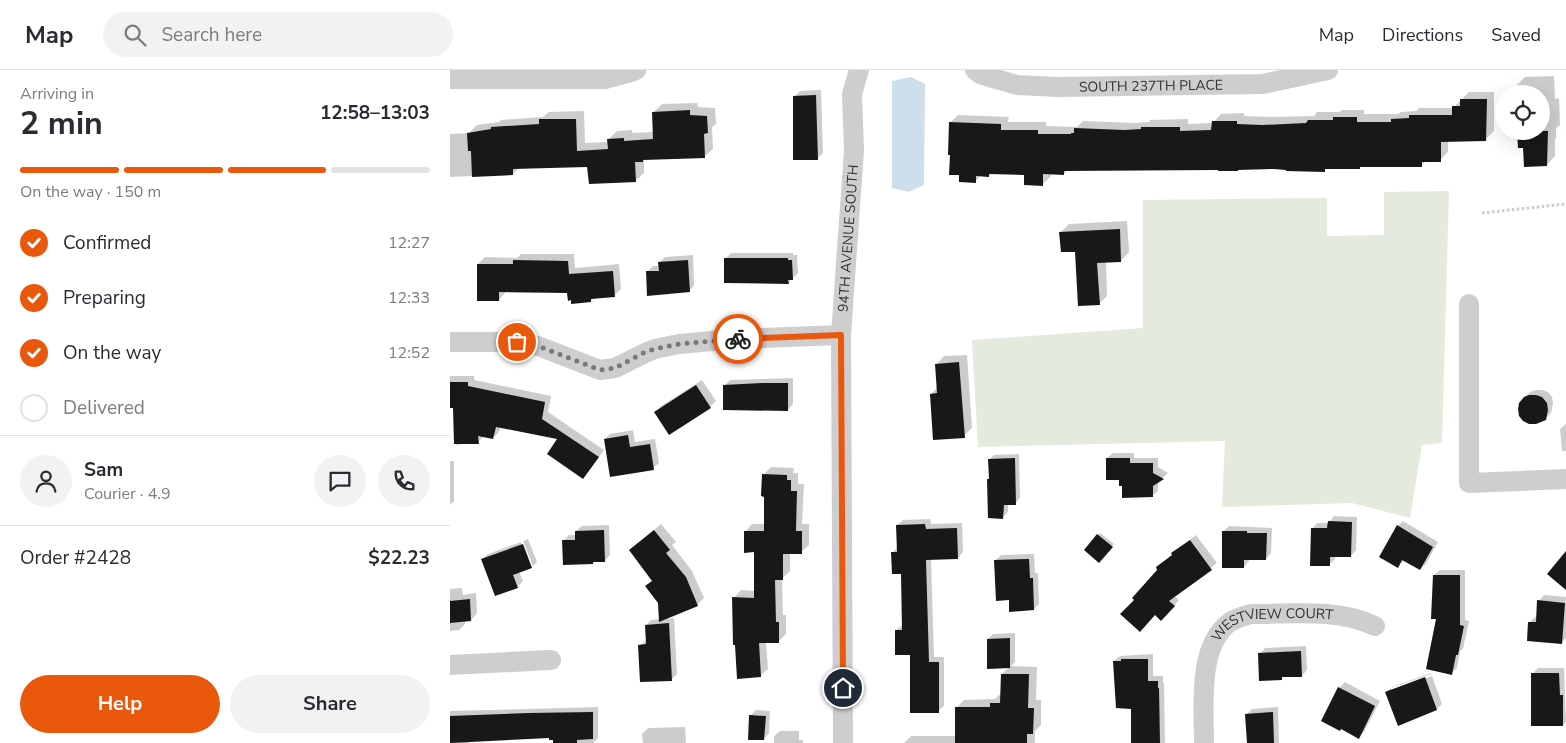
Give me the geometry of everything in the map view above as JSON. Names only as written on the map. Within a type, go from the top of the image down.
[{"type":"street","points":[[450,79],[605,79],[636,70]]},
{"type":"street","name":"94TH AVENUE SOUTH","points":[[842,70],[852,94]]},
{"type":"street","name":"94TH AVENUE SOUTH","points":[[843,743],[841,335],[854,150],[852,94],[859,70]]},
{"type":"street","name":"SOUTH 237TH PLACE","points":[[974,70],[982,75],[1017,85],[1058,87],[1263,84],[1328,70]]},
{"type":"street","points":[[1469,304],[1469,483],[1566,480]]},
{"type":"street","points":[[450,342],[517,342],[538,346],[600,370],[615,368],[645,352],[679,344],[735,339],[841,335]]},
{"type":"street","name":"WESTVIEW COURT","points":[[1204,743],[1206,668],[1213,645],[1228,623],[1234,619],[1251,614],[1320,613],[1360,619],[1375,626]]},
{"type":"street","points":[[450,665],[551,660]]},
{"type":"path","points":[[1482,213],[1566,204]]},
{"type":"shaded area","points":[[1449,191],[1442,443],[1422,445],[1410,518],[1352,503],[1222,507],[1225,441],[978,447],[972,340],[1143,328],[1143,200],[1327,198],[1327,236],[1384,235],[1384,192]]},
{"type":"water","points":[[911,77],[925,84],[924,185],[909,192],[892,188],[892,81]]},
{"type":"building","points":[[816,95],[818,160],[793,160],[793,96]]},
{"type":"building","points":[[1460,99],[1487,99],[1486,141],[1441,142],[1441,162],[1422,162],[1422,167],[1360,167],[1360,169],[1325,169],[1325,172],[1274,169],[1238,171],[1064,171],[1064,175],[1043,174],[1043,186],[1024,185],[1024,175],[989,174],[989,177],[976,176],[976,183],[959,182],[959,175],[949,175],[949,122],[1001,124],[1001,130],[1038,130],[1038,134],[1071,134],[1074,133],[1074,128],[1125,130],[1141,129],[1141,127],[1180,127],[1180,131],[1211,130],[1212,121],[1237,121],[1237,124],[1262,125],[1306,123],[1308,120],[1333,120],[1333,117],[1357,117],[1357,122],[1391,122],[1391,119],[1409,118],[1409,115],[1452,115],[1452,106],[1460,106]]},
{"type":"building","points":[[690,110],[690,115],[707,116],[708,133],[704,134],[705,158],[643,160],[643,162],[635,162],[636,182],[589,184],[587,167],[513,169],[513,175],[472,177],[471,151],[468,151],[467,133],[491,129],[491,127],[539,124],[539,119],[576,119],[577,151],[608,149],[607,139],[624,138],[624,141],[653,139],[652,112]]},
{"type":"building","points":[[1518,140],[1548,140],[1547,166],[1524,167],[1523,148],[1518,148]]},
{"type":"building","points":[[1120,229],[1121,262],[1097,263],[1100,305],[1078,306],[1075,252],[1061,252],[1059,232]]},
{"type":"building","points":[[724,258],[788,258],[788,260],[792,260],[793,280],[788,280],[789,284],[724,283]]},
{"type":"building","points":[[513,260],[568,261],[569,274],[613,271],[615,297],[591,299],[591,302],[571,304],[571,300],[568,301],[567,293],[499,292],[499,301],[477,301],[477,264],[513,264]]},
{"type":"building","points":[[688,260],[690,292],[647,296],[646,271],[659,271],[658,262]]},
{"type":"building","points":[[959,362],[965,438],[933,440],[930,394],[937,393],[935,364]]},
{"type":"building","points":[[450,382],[468,382],[468,386],[545,402],[542,419],[599,457],[583,479],[547,454],[557,439],[496,427],[493,439],[478,436],[479,444],[454,444],[453,408],[450,408]]},
{"type":"building","points":[[788,383],[788,411],[723,410],[723,385]]},
{"type":"building","points":[[696,385],[711,408],[669,435],[654,412]]},
{"type":"building","points":[[1529,395],[1542,397],[1547,403],[1546,420],[1536,424],[1529,424],[1519,416],[1519,403],[1524,397]]},
{"type":"building","points":[[628,435],[630,447],[650,444],[654,470],[610,477],[604,439]]},
{"type":"building","points":[[1015,458],[1016,505],[1004,505],[1003,519],[988,518],[988,459]]},
{"type":"building","points":[[1106,458],[1130,458],[1130,463],[1153,463],[1153,473],[1164,479],[1153,486],[1153,497],[1122,498],[1122,486],[1119,486],[1119,480],[1106,480]]},
{"type":"building","points":[[762,474],[787,475],[787,480],[791,480],[791,491],[797,491],[796,531],[802,531],[802,554],[783,554],[783,580],[775,580],[776,622],[779,622],[779,643],[759,643],[761,677],[737,679],[735,645],[733,645],[732,597],[754,598],[754,552],[744,553],[744,531],[764,531],[764,497],[761,496]]},
{"type":"building","points":[[1328,521],[1352,522],[1351,557],[1330,557],[1330,566],[1310,566],[1311,528],[1327,528]]},
{"type":"building","points":[[925,524],[926,529],[957,528],[958,559],[926,560],[929,662],[939,662],[939,713],[910,713],[910,655],[895,655],[895,630],[902,630],[901,574],[892,574],[891,552],[897,552],[896,525]]},
{"type":"building","points":[[1397,525],[1433,547],[1420,570],[1402,560],[1398,568],[1379,557]]},
{"type":"building","points":[[604,530],[605,562],[563,565],[562,540],[575,540],[575,531]]},
{"type":"building","points":[[654,530],[670,550],[666,553],[686,577],[698,606],[659,622],[658,603],[645,586],[652,581],[629,550]]},
{"type":"building","points":[[1222,531],[1267,533],[1266,560],[1244,560],[1244,568],[1222,568]]},
{"type":"building","points":[[1097,534],[1113,547],[1099,563],[1084,550]]},
{"type":"building","points":[[1190,540],[1212,570],[1169,601],[1175,606],[1161,621],[1155,615],[1140,632],[1120,614],[1134,600],[1132,598],[1157,570],[1156,567],[1172,555],[1171,553]]},
{"type":"building","points":[[523,544],[532,568],[513,575],[518,588],[495,596],[481,559]]},
{"type":"building","points":[[1566,551],[1566,590],[1547,574]]},
{"type":"building","points":[[1029,559],[1030,578],[1033,578],[1034,610],[1009,612],[1009,600],[996,601],[994,560]]},
{"type":"building","points":[[1433,575],[1460,575],[1460,625],[1464,626],[1452,675],[1426,669],[1436,619],[1431,619]]},
{"type":"building","points":[[470,599],[471,621],[450,623],[450,601]]},
{"type":"building","points":[[1537,600],[1565,603],[1562,644],[1527,641],[1528,622],[1536,622]]},
{"type":"building","points":[[669,623],[672,681],[640,682],[638,645],[646,644],[645,625]]},
{"type":"building","points":[[1010,638],[1010,668],[987,669],[987,639]]},
{"type":"building","points":[[1301,651],[1302,677],[1282,677],[1282,680],[1259,681],[1258,653]]},
{"type":"building","points":[[1121,659],[1148,659],[1148,681],[1158,681],[1159,688],[1160,743],[1131,743],[1131,709],[1116,708],[1113,661],[1121,661]]},
{"type":"building","points":[[1531,673],[1559,673],[1560,695],[1563,695],[1563,726],[1531,726]]},
{"type":"building","points":[[1001,674],[1029,674],[1028,708],[1034,708],[1033,734],[1027,734],[1027,743],[955,743],[955,707],[990,707],[990,703],[1000,703]]},
{"type":"building","points":[[1425,677],[1437,710],[1398,726],[1385,692]]},
{"type":"building","points":[[1338,687],[1375,706],[1359,739],[1321,721]]},
{"type":"building","points":[[593,712],[593,739],[577,740],[577,743],[553,743],[553,740],[549,740],[549,738],[450,743],[450,716]]},
{"type":"building","points":[[1273,712],[1274,743],[1247,743],[1245,714]]},
{"type":"building","points":[[749,715],[766,716],[764,740],[748,740]]},
{"type":"way so far","points":[[517,342],[538,346],[594,369],[608,370],[621,366],[645,352],[655,349],[679,344],[738,339]]},
{"type":"route","points":[[738,339],[841,335],[843,688]]}]
